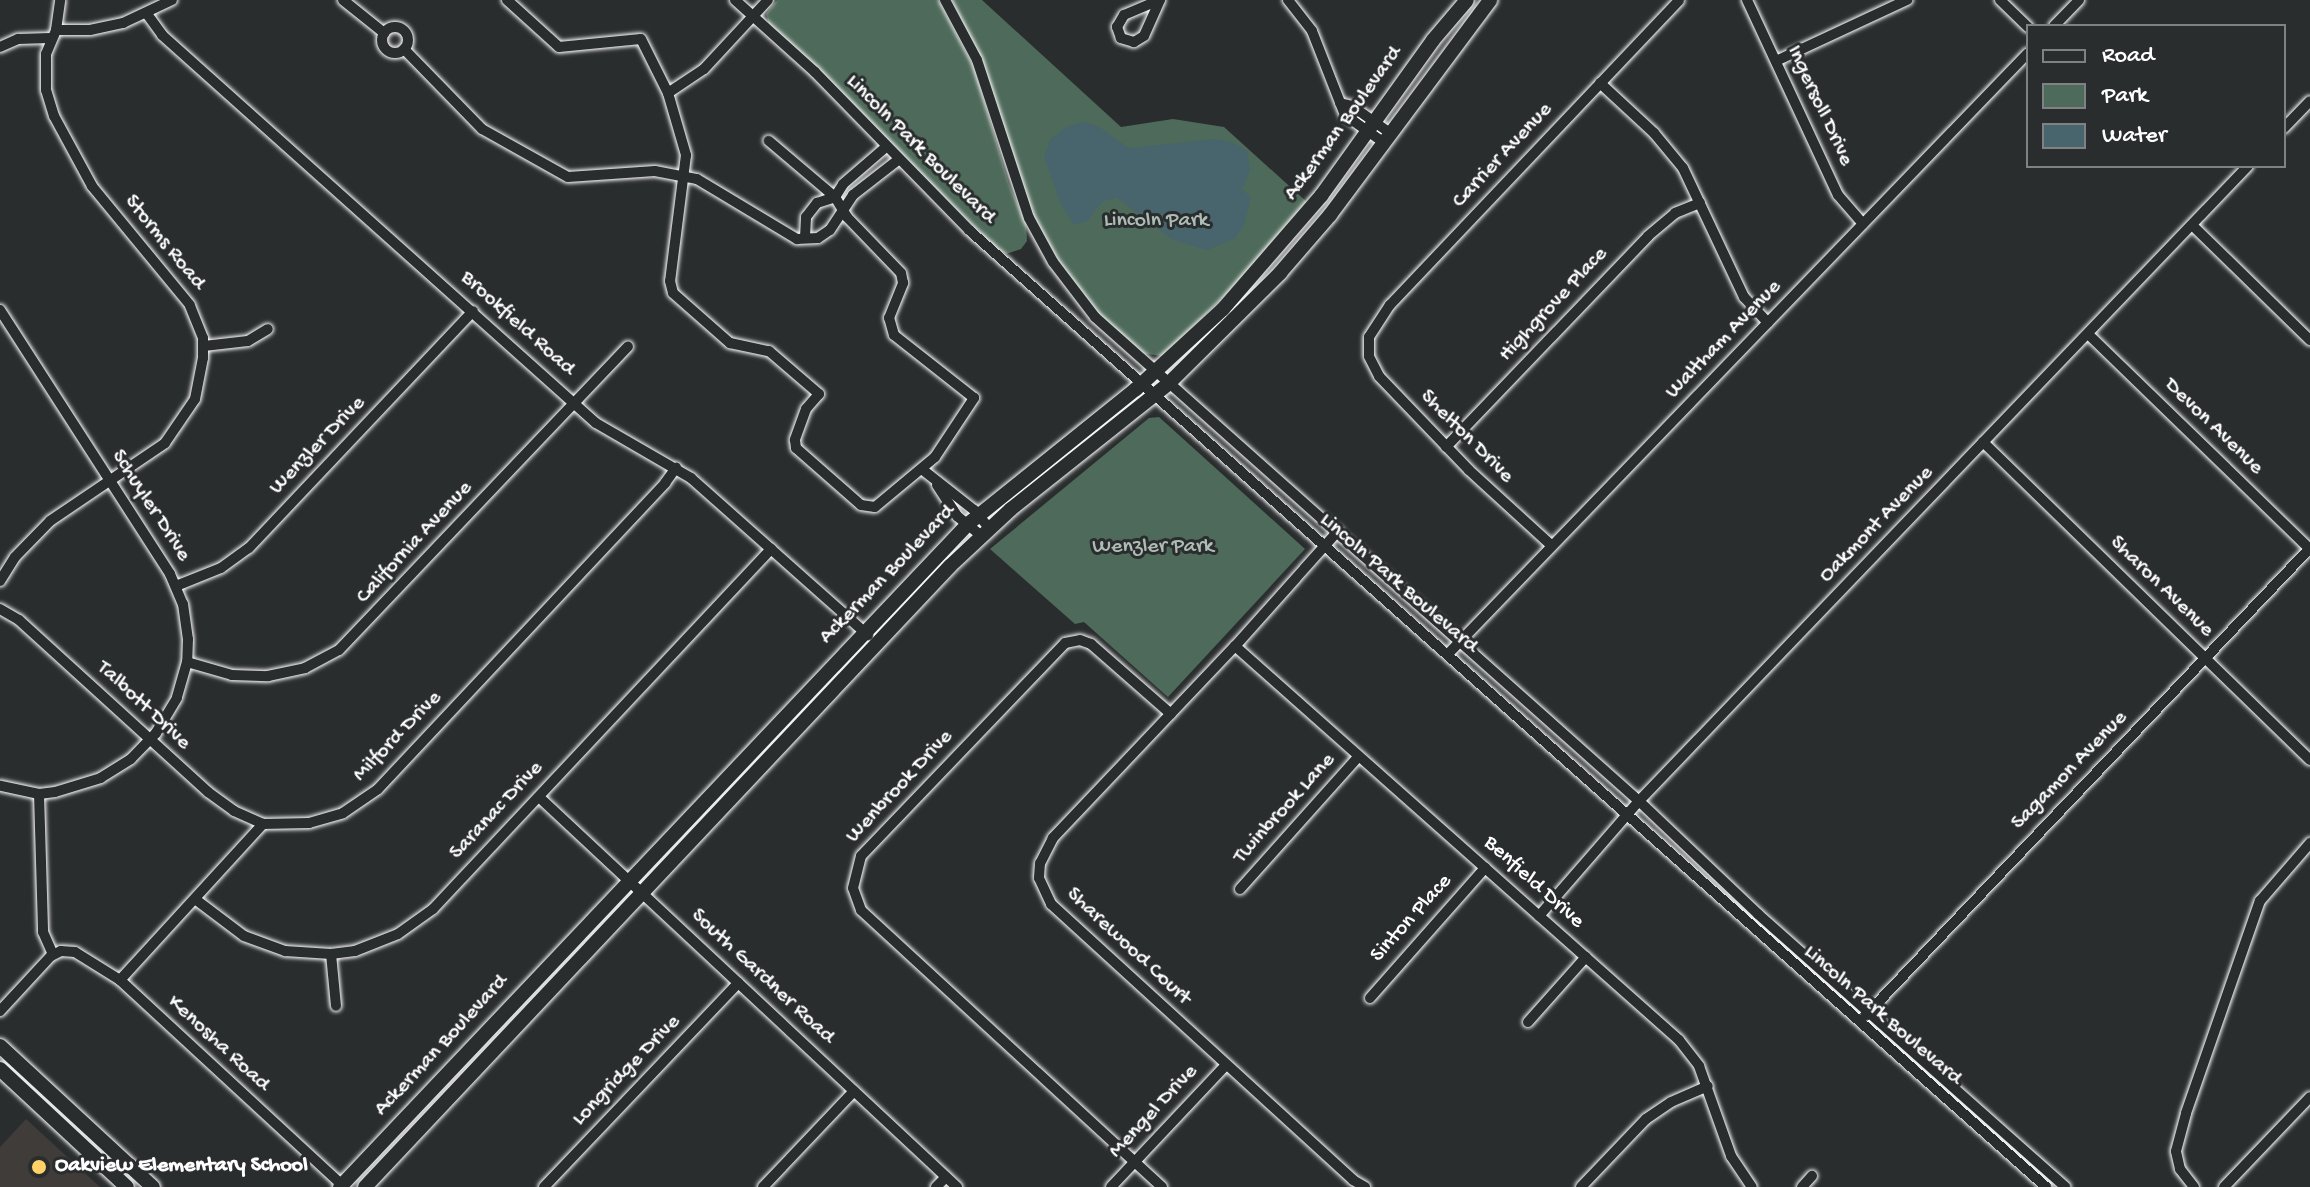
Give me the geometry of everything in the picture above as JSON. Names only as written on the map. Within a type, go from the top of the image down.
[{"type":"street","name":"Storms Road","points":[[0,581],[15,557],[50,521],[151,455],[182,423],[195,399],[204,346],[197,319],[181,291],[113,213],[63,137],[46,90],[46,54],[60,0]]},
{"type":"street","points":[[0,47],[18,39],[90,30],[147,14],[172,0]]},
{"type":"street","points":[[343,0],[384,33],[386,48],[397,52],[404,49],[408,41],[403,30],[391,28],[384,33]]},
{"type":"street","points":[[507,0],[559,47],[641,39],[668,93],[685,145],[686,176],[671,288],[730,343],[769,351],[819,394],[806,409],[795,440],[796,448],[869,508],[891,496],[923,470],[952,435],[974,398],[894,335],[889,318],[903,278],[835,197],[769,141]]},
{"type":"street","name":"Lincoln Park Boulevard","points":[[735,0],[815,72],[969,230],[2046,1187]]},
{"type":"street","points":[[668,93],[694,78],[768,0]]},
{"type":"street","name":"Lincoln Park Boulevard","points":[[945,0],[977,60],[1016,186],[1037,234],[1053,262],[1095,317],[1460,640],[1868,1013],[2065,1187]]},
{"type":"street","points":[[1160,0],[1153,16],[1140,40],[1128,42],[1118,32],[1124,15],[1160,0]]},
{"type":"street","points":[[1288,0],[1312,31],[1340,103],[1352,106],[1386,137]]},
{"type":"street","name":"Ackerman Boulevard","points":[[342,1186],[864,631],[973,520],[1155,372],[1260,269],[1329,186],[1433,40],[1467,0]]},
{"type":"street","name":"Ackerman Boulevard","points":[[365,1187],[876,643],[986,532],[1156,395],[1280,273],[1330,215],[1490,0]]},
{"type":"street","name":"Carrier Avenue","points":[[1368,347],[1378,319],[1679,0]]},
{"type":"street","name":"Ingersoll Drive","points":[[1747,0],[1838,195],[1863,224]]},
{"type":"street","points":[[1776,61],[1907,0]]},
{"type":"street","points":[[2000,0],[2026,25]]},
{"type":"street","points":[[2056,24],[2079,0]]},
{"type":"street","name":"Brookfield Road","points":[[147,14],[162,35],[575,402],[616,436],[676,468],[876,643]]},
{"type":"street","points":[[404,49],[482,129],[568,177],[655,171],[686,176],[706,182],[786,234],[818,238],[830,230],[853,195],[898,160]]},
{"type":"street","name":"Waltham Avenue","points":[[1448,654],[2026,55]]},
{"type":"street","points":[[1600,83],[1671,151],[1700,203],[1744,297],[1768,323]]},
{"type":"street","points":[[2286,126],[2310,101]]},
{"type":"street","points":[[805,237],[806,217],[817,203],[835,197],[843,184],[886,147]]},
{"type":"street","name":"Oakmont Avenue","points":[[1539,916],[1639,801],[2246,168]]},
{"type":"street","name":"Highgrove Place","points":[[1446,447],[1648,236],[1675,213],[1700,203]]},
{"type":"street","points":[[2192,225],[2310,340]]},
{"type":"street","name":"Schuyler Drive","points":[[0,310],[176,586],[186,620],[187,662],[177,698],[150,739],[131,759],[101,778],[39,794]]},
{"type":"street","name":"Wenzler Drive","points":[[176,586],[221,568],[249,548],[473,311]]},
{"type":"street","points":[[204,346],[248,341],[268,329]]},
{"type":"street","name":"Devon Avenue","points":[[2088,334],[2310,549]]},
{"type":"street","name":"California Avenue","points":[[187,662],[232,675],[268,676],[305,668],[339,650],[628,346]]},
{"type":"street","name":"Shelton Drive","points":[[1368,347],[1379,376],[1446,447],[1551,545]]},
{"type":"street","name":"Sharon Avenue","points":[[1983,442],[2310,760]]},
{"type":"street","name":"Milford Drive","points":[[263,824],[324,820],[373,794],[655,495],[676,468]]},
{"type":"street","points":[[923,470],[936,483],[952,491],[986,532]]},
{"type":"street","name":"Sharewood Court","points":[[1338,531],[1235,646],[1053,838],[1044,852],[1039,878],[1051,904],[1353,1180],[1365,1187]]},
{"type":"street","name":"Saranac Drive","points":[[195,899],[227,926],[264,945],[285,951],[331,954],[374,945],[415,923],[539,797],[771,549]]},
{"type":"street","name":"Sagamon Avenue","points":[[1859,1023],[2310,549]]},
{"type":"street","name":"Talbott Drive","points":[[0,609],[19,620],[208,792],[234,811],[263,824]]},
{"type":"street","name":"Wenbrook Drive","points":[[1162,1187],[861,910],[853,876],[861,856],[1065,643],[1080,640],[1091,644],[1171,714]]},
{"type":"street","name":"Benfield Drive","points":[[1235,646],[1679,1040],[1699,1066],[1731,1156],[1752,1187]]},
{"type":"street","name":"Twinbrook Lane","points":[[1240,889],[1359,756]]},
{"type":"street","points":[[0,786],[39,794],[43,932],[53,954],[0,1011]]},
{"type":"street","name":"South Gardner Road","points":[[539,797],[957,1187]]},
{"type":"street","points":[[120,980],[263,824]]},
{"type":"street","points":[[2194,1187],[2180,1169],[2176,1151],[2186,1113],[2260,901],[2310,843]]},
{"type":"street","name":"Sinton Place","points":[[1370,998],[1485,868]]},
{"type":"street","name":"Kenosha Road","points":[[53,954],[75,952],[120,980],[342,1186]]},
{"type":"street","points":[[331,954],[336,1006]]},
{"type":"street","points":[[1528,1022],[1586,957]]},
{"type":"street","name":"Longridge Drive","points":[[544,1187],[738,983]]},
{"type":"street","points":[[0,1046],[153,1187]]},
{"type":"street","name":"Mengel Drive","points":[[1111,1187],[1226,1065]]},
{"type":"street","points":[[0,1069],[127,1187]]},
{"type":"street","points":[[1581,1187],[1646,1119],[1671,1102],[1708,1086]]},
{"type":"street","points":[[763,1187],[854,1091]]},
{"type":"street","points":[[2224,1187],[2310,1097]]},
{"type":"street","points":[[1802,1187],[1812,1176]]},
{"type":"street","points":[[936,1187],[946,1177]]},
{"type":"shaded area","name":"Oakview Elementary School","points":[[26,1119],[100,1187],[0,1187],[0,1147]]},
{"type":"green space","points":[[777,0],[938,0],[974,68],[1009,184],[1026,224],[1027,241],[1021,249],[1006,254],[995,247],[769,24],[766,14]]},
{"type":"green space","name":"Lincoln Park","points":[[952,0],[982,0],[1121,127],[1173,119],[1224,127],[1308,203],[1247,274],[1162,356],[1141,353],[1098,314],[1044,237],[1025,198],[985,68]]},
{"type":"green space","name":"Wenzler Park","points":[[1159,417],[1305,549],[1168,697],[1084,622],[1075,624],[990,549],[1149,418]]},
{"type":"water","points":[[1083,122],[1097,126],[1129,148],[1216,139],[1234,143],[1247,151],[1250,170],[1242,189],[1251,198],[1244,225],[1235,238],[1207,250],[1173,240],[1116,197],[1102,202],[1086,222],[1074,224],[1062,206],[1044,157],[1050,140],[1066,127]]},
{"type":"place","name":"Oakview Elementary School","points":[[39,1167]]}]
